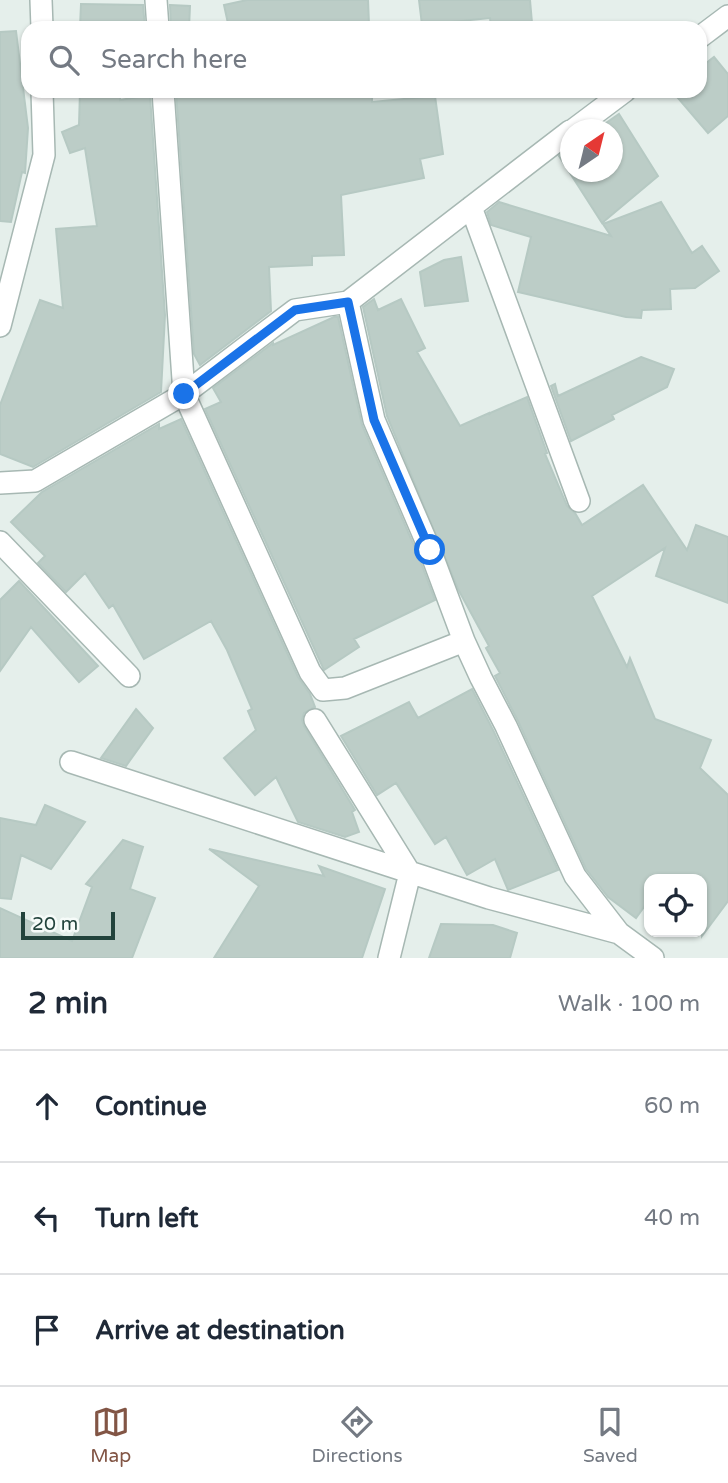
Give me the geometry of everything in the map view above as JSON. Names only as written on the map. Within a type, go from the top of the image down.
[{"type":"street","points":[[41,0],[42,21]]},
{"type":"street","points":[[156,0],[158,21]]},
{"type":"street","points":[[707,32],[728,16]]},
{"type":"street","points":[[0,326],[44,155],[42,98]]},
{"type":"street","points":[[163,98],[184,394],[310,672],[323,690],[345,688],[464,641]]},
{"type":"street","points":[[587,119],[615,98]]},
{"type":"street","points":[[0,482],[35,481],[184,394],[295,310],[348,302],[560,139]]},
{"type":"street","points":[[471,207],[579,501]]},
{"type":"street","points":[[348,302],[374,420],[430,550],[464,641],[575,876],[619,933],[653,958]]},
{"type":"street","points":[[0,542],[129,676]]},
{"type":"street","points":[[315,720],[410,873],[389,958]]},
{"type":"street","points":[[71,762],[489,898],[619,933]]},
{"type":"building","points":[[247,0],[368,0],[369,21],[227,21],[224,5]]},
{"type":"building","points":[[419,0],[530,0],[532,21],[490,21],[490,18],[422,21]]},
{"type":"building","points":[[81,4],[143,5],[144,21],[80,21]]},
{"type":"building","points":[[170,5],[190,6],[189,21],[171,21]]},
{"type":"building","points":[[16,31],[21,98],[24,98],[28,128],[25,173],[22,172],[11,222],[0,221],[0,32]]},
{"type":"building","points":[[714,57],[728,74],[728,116],[708,133],[678,98],[707,98],[707,62]]},
{"type":"building","points":[[80,98],[150,98],[165,315],[161,392],[33,467],[0,454],[0,405],[40,300],[63,308],[56,229],[97,226],[85,148],[70,153],[62,132],[79,125]]},
{"type":"building","points":[[176,98],[372,98],[372,102],[435,98],[443,154],[420,159],[424,178],[341,195],[344,255],[312,256],[312,265],[269,267],[271,311],[200,365],[194,354]]},
{"type":"building","points":[[623,120],[658,176],[602,223],[576,182],[623,182]]},
{"type":"building","points":[[499,202],[611,236],[603,224],[661,202],[692,253],[702,246],[719,271],[695,288],[670,289],[671,309],[642,310],[641,318],[626,317],[518,292],[531,237],[491,225],[487,212]]},
{"type":"building","points":[[461,257],[468,301],[425,306],[420,272],[444,260]]},
{"type":"building","points":[[374,299],[378,310],[401,299],[425,348],[417,352],[460,426],[527,397],[547,453],[545,454],[567,506],[582,525],[643,485],[687,550],[696,525],[728,537],[728,603],[656,576],[665,548],[592,596],[627,667],[630,658],[655,719],[711,740],[700,768],[728,795],[728,901],[707,929],[707,874],[644,874],[644,907],[636,918],[608,897],[586,869],[495,676],[500,673],[486,648],[489,646],[458,589],[387,416],[363,307]]},
{"type":"building","points":[[338,317],[362,425],[435,600],[354,639],[359,647],[324,670],[205,409],[221,402],[213,388],[273,343]]},
{"type":"building","points":[[641,357],[674,369],[667,387],[612,415],[614,419],[571,441],[551,386],[555,384],[558,396]]},
{"type":"building","points":[[181,419],[298,677],[310,694],[315,707],[304,713],[304,726],[355,810],[352,812],[359,832],[345,837],[298,822],[276,777],[255,795],[224,758],[256,730],[248,711],[252,709],[227,650],[211,621],[144,659],[113,605],[109,608],[85,573],[66,592],[38,563],[45,556],[11,522],[42,492],[159,424],[159,429]]},
{"type":"building","points":[[19,581],[98,666],[79,682],[31,627],[0,671],[0,600]]},
{"type":"building","points":[[472,689],[558,870],[508,890],[495,859],[467,875],[446,837],[435,844],[396,783],[377,795],[341,736],[409,702],[418,718]]},
{"type":"building","points":[[136,709],[153,728],[126,766],[101,758]]},
{"type":"building","points":[[45,805],[85,822],[51,869],[21,855],[11,899],[0,898],[0,818],[36,825]]},
{"type":"building","points":[[123,840],[143,847],[130,889],[155,898],[132,958],[0,958],[0,908],[72,941],[92,887],[86,884]]},
{"type":"building","points":[[209,849],[324,876],[319,866],[385,889],[362,958],[214,958],[259,886]]},
{"type":"building","points":[[441,924],[493,925],[517,933],[510,958],[429,958]]},
{"type":"route","points":[[184,394],[295,310],[348,302],[374,420],[430,550]]}]
